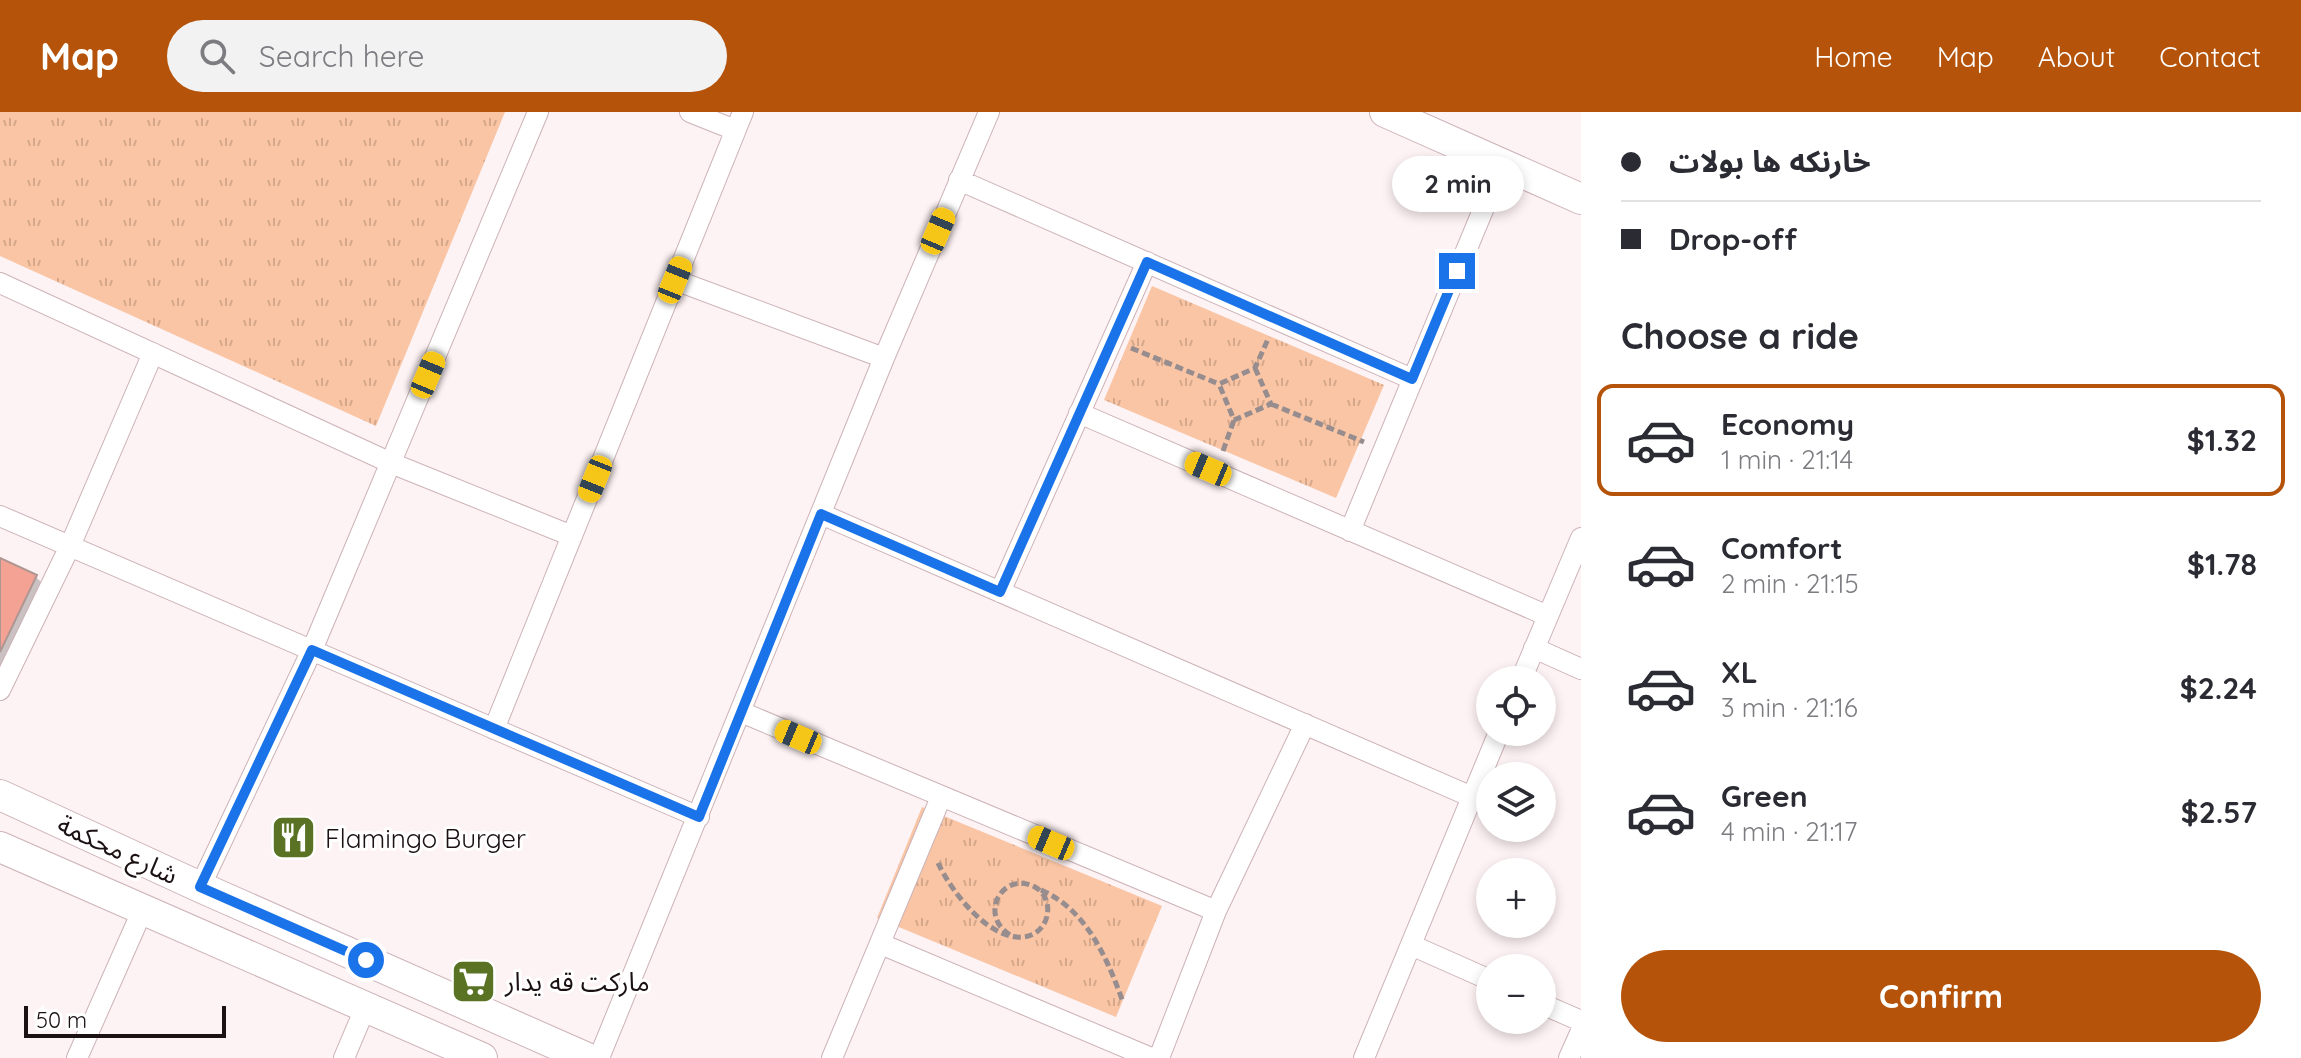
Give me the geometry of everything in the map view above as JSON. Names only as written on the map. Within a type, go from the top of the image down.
[{"type":"main road","points":[[1385,112],[1581,199]]},
{"type":"main road","name":"شارع محكمة","points":[[0,795],[587,1058]]},
{"type":"main road","name":"شارع محكمة","points":[[0,847],[482,1058]]},
{"type":"street","points":[[200,887],[312,650],[538,112]]},
{"type":"street","points":[[494,729],[739,121],[690,112]]},
{"type":"street","points":[[599,1058],[884,358],[989,112]]},
{"type":"street","points":[[1350,531],[1502,164]]},
{"type":"street","points":[[959,180],[1412,379]]},
{"type":"street","points":[[1000,592],[1147,262]]},
{"type":"street","points":[[675,280],[884,358]]},
{"type":"street","points":[[0,283],[391,463],[572,536]]},
{"type":"street","points":[[0,690],[70,546],[153,353]]},
{"type":"street","points":[[1079,413],[1548,616]]},
{"type":"street","points":[[821,514],[1472,797]]},
{"type":"street","points":[[0,516],[699,817]]},
{"type":"street","points":[[1527,666],[1581,538]]},
{"type":"street","points":[[1534,648],[1581,669]]},
{"type":"street","points":[[741,712],[1216,911]]},
{"type":"street","points":[[1159,1058],[1216,911],[1305,724]]},
{"type":"street","points":[[1364,1058],[1493,746]]},
{"type":"street","points":[[832,1058],[941,797]]},
{"type":"street","points":[[77,1058],[143,909]]},
{"type":"street","points":[[881,944],[1151,1058]]},
{"type":"street","points":[[1411,945],[1476,974]]},
{"type":"street","points":[[344,1058],[366,1006]]},
{"type":"street","points":[[1556,1010],[1581,1021]]},
{"type":"street","points":[[1569,1058],[1581,1031]]},
{"type":"path","points":[[1219,384],[1255,368],[1269,336]]},
{"type":"path","points":[[1111,341],[1219,384],[1234,420],[1223,451]]},
{"type":"path","points":[[1255,368],[1271,404],[1383,450]]},
{"type":"path","points":[[1234,420],[1271,404]]},
{"type":"path","points":[[935,855],[960,898],[995,930],[1010,935],[1027,937],[1035,934],[1047,919],[1047,901],[1035,887]]},
{"type":"path","points":[[1010,935],[1002,930],[994,915],[1002,891],[1017,884],[1035,887],[1055,896],[1090,932],[1105,955],[1123,1002]]},
{"type":"green space","points":[[0,112],[505,112],[376,426],[0,256]]},
{"type":"green space","points":[[1152,286],[1384,385],[1336,498],[1104,400]]},
{"type":"green space","points":[[922,807],[1162,906],[1116,1017],[877,918]]},
{"type":"building","points":[[0,558],[37,575],[0,652]]},
{"type":"place","name":"Flamingo Burger","points":[[294,838]]},
{"type":"place","name":"ماركت قه يدار","points":[[474,981]]},
{"type":"route","points":[[366,960],[200,887],[312,650],[699,817],[821,514],[1000,592],[1147,262],[1412,379],[1457,271]]}]
